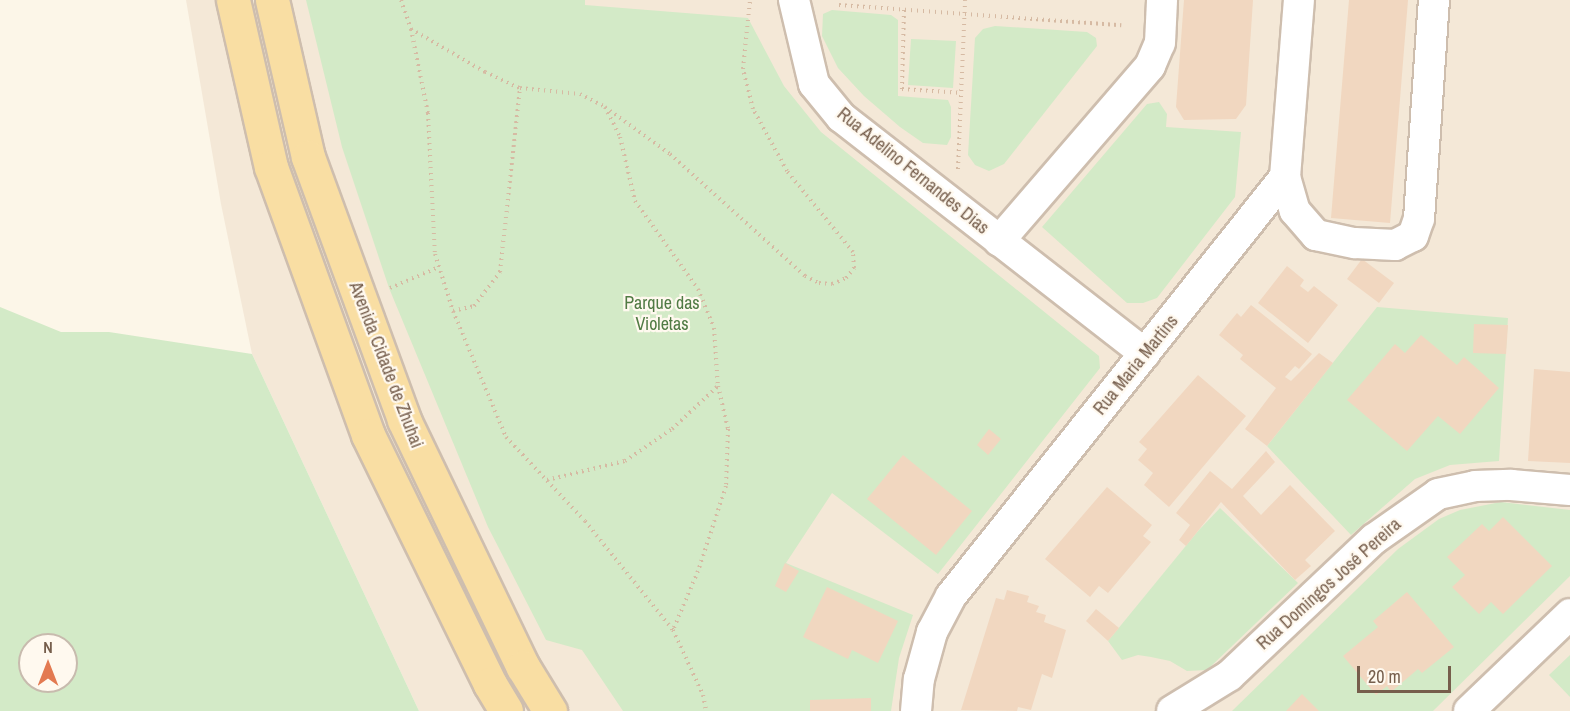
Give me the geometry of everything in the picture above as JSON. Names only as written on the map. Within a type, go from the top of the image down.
[{"type":"main road","points":[[233,0],[272,167],[368,435],[490,684],[506,711]]},
{"type":"main road","name":"Avenida Cidade de Zhuhai","points":[[272,0],[308,157],[404,420],[523,667],[550,711]]},
{"type":"street","name":"Rua Adelino Fernandes Dias","points":[[794,0],[814,84],[841,117],[1145,354]]},
{"type":"street","name":"Rua Adelino Fernandes Dias","points":[[999,241],[1150,66],[1160,43],[1162,0]]},
{"type":"street","points":[[1299,0],[1285,177],[1295,211],[1316,235],[1355,243],[1395,245],[1413,236],[1419,219],[1434,0]]},
{"type":"street","name":"Rua Maria Martins","points":[[916,711],[920,679],[932,632],[951,596],[1285,177]]},
{"type":"street","name":"Rua Domingos José Pereira","points":[[1172,711],[1229,676],[1374,539],[1438,494],[1475,486],[1511,484],[1570,490]]},
{"type":"street","points":[[1469,711],[1570,614]]},
{"type":"path","points":[[401,0],[411,29],[428,113],[435,254],[453,311],[506,437],[585,521],[673,630],[703,695],[706,711]]},
{"type":"path","points":[[411,29],[485,72],[520,88],[580,94],[605,107],[670,154],[805,276],[819,283],[832,284],[846,278],[854,268],[853,252],[787,171],[753,109],[744,69],[750,0]]},
{"type":"path","points":[[958,170],[965,0]]},
{"type":"path","points":[[839,5],[1121,26]]},
{"type":"path","points":[[904,10],[902,89],[962,93]]},
{"type":"path","points":[[453,311],[474,306],[500,272],[520,88]]},
{"type":"path","points":[[605,107],[620,137],[635,201],[698,290],[714,328],[718,386],[728,429],[726,486],[698,571],[673,630]]},
{"type":"path","points":[[389,288],[439,267]]},
{"type":"path","points":[[546,480],[625,461],[672,429],[718,386]]},
{"type":"shaded area","points":[[186,0],[1570,0],[1570,711],[419,711],[252,354],[221,204]]},
{"type":"green space","name":"Parque das Violetas","points":[[306,0],[585,0],[585,5],[748,18],[784,86],[821,132],[1099,356],[1100,368],[938,574],[832,493],[786,563],[913,615],[899,658],[891,711],[623,711],[582,650],[546,640],[488,527],[389,288],[342,147]]},
{"type":"green space","points":[[832,10],[891,15],[898,20],[898,96],[948,100],[951,107],[951,137],[947,145],[923,143],[900,127],[864,96],[838,68],[822,36],[823,14]]},
{"type":"green space","points":[[995,26],[1087,32],[1096,38],[1097,46],[1004,164],[989,171],[975,165],[968,155],[975,38],[983,29]]},
{"type":"green space","points":[[911,39],[956,41],[953,88],[908,85]]},
{"type":"green space","points":[[1159,102],[1167,114],[1166,127],[1241,132],[1235,197],[1157,298],[1143,303],[1127,303],[1042,227],[1147,104]]},
{"type":"green space","points":[[0,307],[61,332],[109,332],[252,354],[419,711],[0,711]]},
{"type":"green space","points":[[1377,307],[1508,318],[1499,461],[1450,465],[1415,479],[1351,535],[1267,446]]},
{"type":"green space","points":[[1501,502],[1570,510],[1570,576],[1433,711],[1232,711],[1398,549],[1439,519],[1460,510]]},
{"type":"green space","points":[[1220,508],[1298,583],[1207,670],[1187,671],[1170,661],[1138,655],[1122,660],[1108,641],[1198,531]]},
{"type":"green space","points":[[1570,655],[1570,697],[1549,675]]},
{"type":"building","points":[[1184,0],[1253,0],[1246,105],[1236,119],[1184,120],[1176,107]]},
{"type":"building","points":[[1349,0],[1408,0],[1390,223],[1331,218]]},
{"type":"building","points":[[1362,259],[1394,283],[1379,303],[1347,279]]},
{"type":"building","points":[[1287,266],[1304,280],[1300,286],[1308,292],[1314,286],[1338,305],[1308,343],[1258,303]]},
{"type":"building","points":[[1251,305],[1312,354],[1299,369],[1295,366],[1285,377],[1291,381],[1319,353],[1333,363],[1267,446],[1245,429],[1276,388],[1240,359],[1243,355],[1219,335],[1237,313],[1241,317]]},
{"type":"building","points":[[1474,324],[1508,325],[1506,354],[1473,353]]},
{"type":"building","points":[[1421,335],[1457,365],[1464,357],[1499,388],[1460,434],[1438,416],[1407,451],[1347,400],[1395,344],[1405,353]]},
{"type":"building","points":[[1534,369],[1570,372],[1570,463],[1528,461]]},
{"type":"building","points":[[1198,375],[1246,416],[1169,507],[1144,485],[1153,473],[1138,460],[1147,449],[1139,442]]},
{"type":"building","points":[[989,429],[1001,439],[988,455],[977,445]]},
{"type":"building","points":[[1266,451],[1275,462],[1243,496],[1261,515],[1290,485],[1335,531],[1305,560],[1311,566],[1295,580],[1221,502],[1186,546],[1179,540],[1190,525],[1176,513],[1210,471],[1232,489]]},
{"type":"building","points":[[903,455],[972,511],[936,555],[867,499]]},
{"type":"building","points":[[1107,487],[1152,525],[1143,536],[1151,542],[1108,593],[1099,586],[1090,597],[1045,559]]},
{"type":"building","points":[[1503,517],[1552,566],[1503,614],[1491,602],[1479,614],[1452,587],[1465,575],[1447,557],[1482,524],[1489,531]]},
{"type":"building","points":[[785,563],[799,571],[786,592],[775,586]]},
{"type":"building","points":[[827,587],[898,621],[878,663],[852,650],[848,659],[803,637]]},
{"type":"building","points":[[1007,590],[1029,596],[1027,602],[1039,606],[1036,612],[1046,615],[1044,622],[1066,630],[1052,678],[1042,674],[1031,710],[1018,707],[1017,711],[961,710],[996,598],[1004,600]]},
{"type":"building","points":[[1407,592],[1454,647],[1422,673],[1418,669],[1391,692],[1387,686],[1376,695],[1343,656],[1378,627],[1373,621]]},
{"type":"building","points":[[1096,609],[1119,628],[1108,641],[1086,621]]},
{"type":"building","points":[[1302,694],[1319,711],[1286,711]]},
{"type":"building","points":[[871,698],[871,711],[810,711],[810,700]]}]
